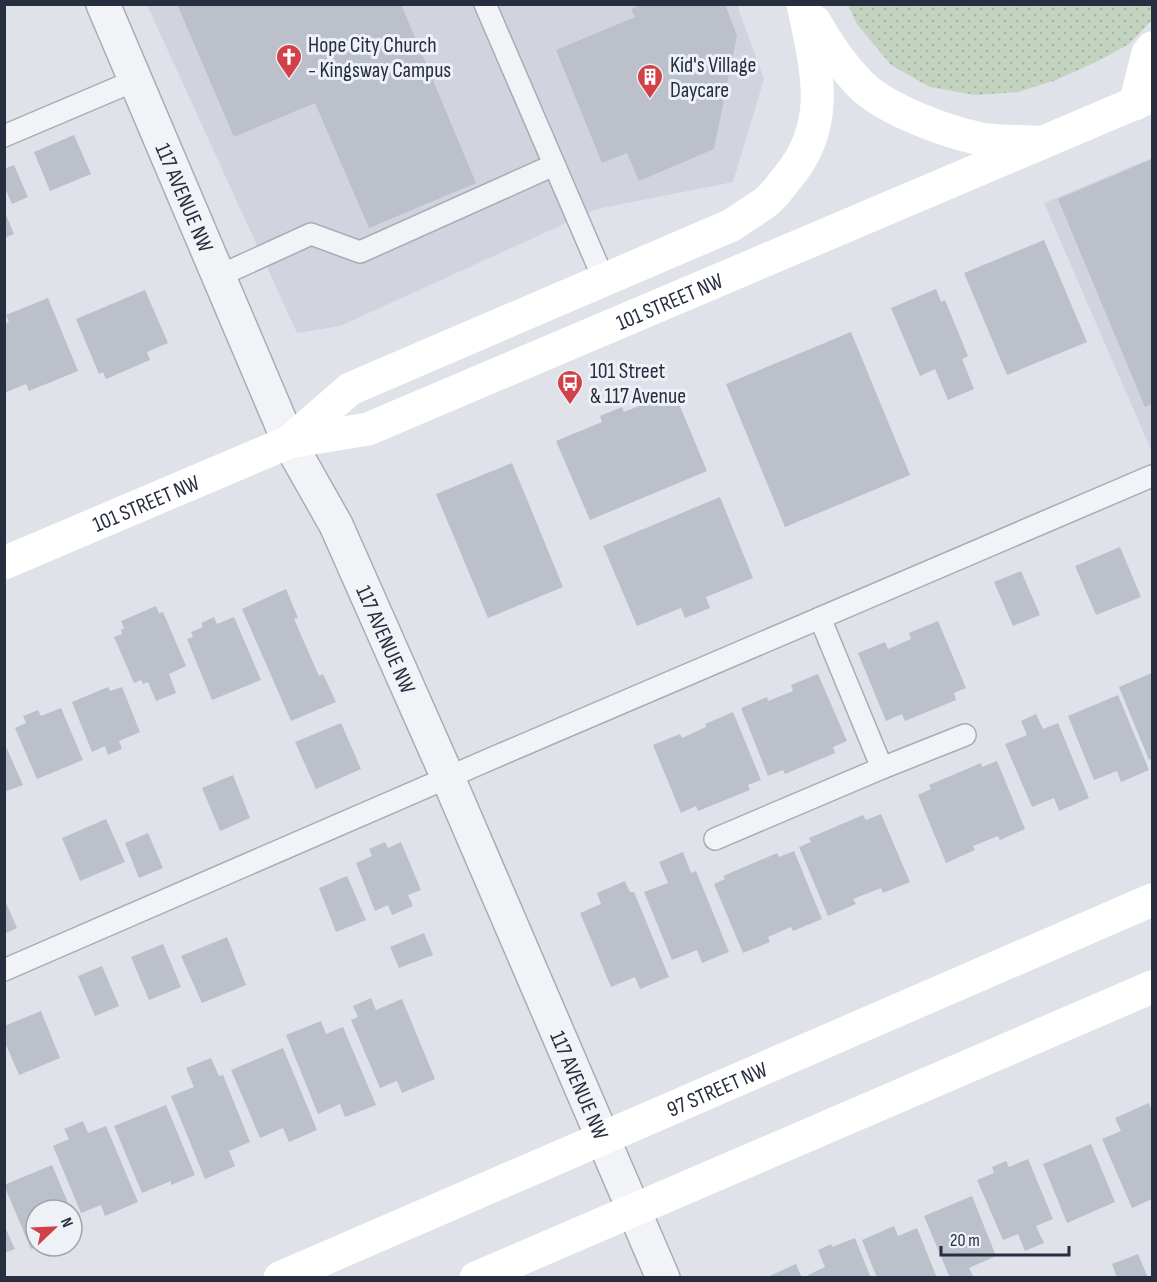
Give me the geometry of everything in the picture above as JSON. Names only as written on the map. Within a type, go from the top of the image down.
[{"type":"main road","points":[[804,4],[831,51],[854,78],[862,87],[896,109],[933,124],[982,139],[1044,143]]},
{"type":"main road","name":"101 STREET NW","points":[[289,442],[350,389],[732,225],[768,200],[794,170],[808,149],[818,106],[816,68],[804,4]]},
{"type":"main road","points":[[1144,100],[1148,53],[1152,48]]},
{"type":"main road","name":"101 STREET NW","points":[[4,563],[289,442],[368,429],[1144,100]]},
{"type":"main road","name":"97 STREET NW","points":[[280,1278],[1152,900]]},
{"type":"main road","points":[[476,1278],[1152,987]]},
{"type":"street","name":"117 AVENUE NW","points":[[103,4],[289,442],[336,525],[448,778],[663,1278]]},
{"type":"lane","points":[[484,4],[604,280]]},
{"type":"lane","points":[[4,136],[136,80]]},
{"type":"lane","points":[[219,276],[311,234],[360,252],[554,165]]},
{"type":"lane","points":[[4,970],[1152,476]]},
{"type":"lane","points":[[820,618],[882,768]]},
{"type":"lane","points":[[715,839],[964,735]]},
{"type":"shaded area","points":[[147,5],[737,5],[764,79],[733,182],[597,209],[340,326],[297,333]]},
{"type":"shaded area","points":[[1152,158],[1152,452],[1044,203]]},
{"type":"green space","points":[[848,5],[1152,5],[1152,20],[1129,44],[1056,80],[1018,92],[975,95],[930,87],[891,65],[857,24]]},
{"type":"building","points":[[177,4],[401,4],[476,183],[369,228],[315,103],[234,137]]},
{"type":"building","name":"Kid's Village Daycare","points":[[643,4],[725,4],[737,36],[714,149],[639,181],[627,153],[602,163],[556,50],[635,17],[631,9]]},
{"type":"building","points":[[74,135],[91,174],[50,191],[34,152]]},
{"type":"building","points":[[1152,159],[1152,404],[1145,407],[1058,199]]},
{"type":"building","points":[[14,165],[28,197],[12,204],[4,186],[4,169]]},
{"type":"building","points":[[4,210],[14,234],[4,238]]},
{"type":"building","points":[[1044,240],[1087,342],[1007,375],[964,273]]},
{"type":"building","points":[[936,289],[941,302],[945,300],[968,356],[962,359],[974,389],[948,400],[935,369],[920,376],[891,308]]},
{"type":"building","points":[[145,290],[168,343],[147,352],[150,360],[106,379],[103,372],[99,374],[76,319]]},
{"type":"building","points":[[48,298],[78,371],[29,391],[26,384],[4,393],[4,324],[9,322],[6,315]]},
{"type":"building","points":[[851,332],[910,475],[785,527],[726,384]]},
{"type":"building","points":[[674,392],[707,471],[590,520],[556,441],[602,422],[600,416],[622,407],[624,412]]},
{"type":"building","points":[[512,463],[563,587],[488,618],[436,494]]},
{"type":"building","points":[[720,497],[753,578],[706,597],[710,608],[685,618],[681,608],[637,626],[603,546]]},
{"type":"building","points":[[1120,547],[1141,597],[1096,615],[1075,566]]},
{"type":"building","points":[[1021,571],[1040,615],[1013,626],[994,582]]},
{"type":"building","points":[[286,589],[298,618],[294,619],[319,676],[323,674],[336,702],[291,721],[242,609]]},
{"type":"building","points":[[156,606],[159,613],[163,612],[186,666],[169,674],[176,693],[156,701],[148,682],[143,684],[141,680],[134,683],[114,637],[122,634],[121,630],[124,628],[121,621]]},
{"type":"building","points":[[214,617],[217,624],[234,617],[261,680],[212,700],[187,639],[193,637],[191,632],[203,627],[201,623]]},
{"type":"building","points":[[938,621],[966,688],[954,693],[956,700],[905,721],[902,714],[886,721],[858,653],[885,642],[888,649],[911,639],[909,633]]},
{"type":"building","points":[[1152,673],[1152,758],[1149,760],[1119,687]]},
{"type":"building","points":[[818,674],[847,741],[833,747],[835,753],[785,774],[783,770],[768,776],[741,708],[767,697],[768,701],[793,691],[791,685]]},
{"type":"building","points":[[108,687],[110,691],[122,687],[140,732],[119,741],[122,749],[108,755],[105,746],[92,752],[72,702]]},
{"type":"building","points":[[1118,695],[1149,770],[1121,782],[1117,771],[1094,780],[1068,716]]},
{"type":"building","points":[[61,708],[83,760],[37,779],[15,728],[26,723],[23,716],[38,710],[41,716]]},
{"type":"building","points":[[733,712],[761,780],[748,785],[750,790],[698,811],[696,806],[681,813],[653,745],[680,734],[682,738],[706,727],[705,724]]},
{"type":"building","points":[[1036,714],[1043,729],[1058,723],[1089,798],[1059,811],[1054,798],[1032,807],[1005,744],[1027,735],[1021,721]]},
{"type":"building","points":[[341,723],[361,769],[316,789],[295,742]]},
{"type":"building","points":[[4,742],[23,785],[4,792]]},
{"type":"building","points":[[997,761],[1025,829],[1000,840],[998,836],[973,846],[975,850],[946,863],[918,795],[931,789],[929,785],[981,763],[982,767]]},
{"type":"building","points":[[233,775],[250,818],[220,831],[202,788]]},
{"type":"building","points":[[881,814],[910,882],[883,893],[881,888],[853,899],[856,904],[828,916],[799,847],[811,842],[809,838],[863,815],[866,820]]},
{"type":"building","points":[[106,819],[125,862],[80,881],[62,838]]},
{"type":"building","points":[[148,833],[163,868],[139,878],[125,843]]},
{"type":"building","points":[[385,842],[388,848],[401,842],[421,890],[408,895],[413,906],[392,915],[388,905],[375,911],[356,863],[372,856],[369,849]]},
{"type":"building","points":[[794,851],[822,919],[793,931],[791,927],[768,937],[770,942],[743,953],[714,884],[725,879],[723,876],[777,853],[779,857]]},
{"type":"building","points":[[683,852],[691,873],[696,871],[729,952],[702,963],[697,950],[672,960],[644,892],[668,883],[659,862]]},
{"type":"building","points":[[347,876],[366,920],[336,932],[319,888]]},
{"type":"building","points":[[625,881],[630,892],[634,892],[669,977],[640,989],[635,977],[611,987],[580,913],[601,904],[597,893]]},
{"type":"building","points":[[4,898],[17,928],[4,934]]},
{"type":"building","points":[[424,933],[433,955],[399,968],[390,947]]},
{"type":"building","points":[[227,937],[246,985],[202,1003],[181,956]]},
{"type":"building","points":[[163,944],[181,987],[149,1000],[131,957]]},
{"type":"building","points":[[102,966],[119,1006],[95,1016],[78,976]]},
{"type":"building","points":[[371,998],[376,1010],[402,999],[435,1079],[402,1093],[397,1081],[380,1088],[351,1020],[358,1017],[353,1006]]},
{"type":"building","points":[[41,1011],[60,1058],[19,1075],[4,1040],[4,1026]]},
{"type":"building","points":[[321,1021],[326,1034],[343,1027],[376,1105],[345,1117],[340,1104],[318,1114],[286,1035]]},
{"type":"building","points":[[283,1048],[317,1130],[289,1142],[283,1128],[260,1138],[231,1070]]},
{"type":"building","points":[[211,1058],[219,1076],[223,1075],[250,1142],[229,1151],[235,1166],[205,1179],[171,1096],[194,1087],[186,1068]]},
{"type":"building","points":[[1149,1103],[1152,1111],[1152,1199],[1132,1208],[1102,1139],[1121,1131],[1115,1118]]},
{"type":"building","points":[[166,1105],[195,1175],[171,1185],[171,1181],[142,1193],[114,1126]]},
{"type":"building","points":[[83,1121],[88,1133],[106,1126],[138,1202],[105,1216],[101,1205],[84,1212],[84,1198],[75,1198],[53,1146],[69,1139],[64,1129]]},
{"type":"building","points":[[1091,1144],[1115,1202],[1067,1223],[1043,1164]]},
{"type":"building","points":[[1028,1159],[1053,1219],[1036,1226],[1044,1243],[1025,1251],[1018,1234],[1003,1240],[977,1180],[994,1173],[992,1167],[1006,1161],[1009,1167]]},
{"type":"building","points":[[52,1165],[66,1198],[24,1198],[24,1232],[4,1185]]},
{"type":"building","points":[[972,1196],[996,1256],[969,1268],[974,1278],[950,1278],[924,1216]]},
{"type":"building","points":[[4,1225],[15,1249],[4,1253]]},
{"type":"building","points":[[894,1226],[898,1236],[917,1228],[937,1278],[877,1278],[862,1240]]},
{"type":"building","points":[[855,1238],[871,1278],[809,1278],[808,1275],[825,1267],[818,1250]]},
{"type":"building","points":[[1138,1254],[1148,1278],[1117,1278],[1112,1264]]},
{"type":"building","points":[[796,1264],[802,1278],[765,1278]]},
{"type":"place","name":"Hope City Church - Kingsway Campus","points":[[289,80]]},
{"type":"place","name":"Kid's Village Daycare","points":[[650,100]]},
{"type":"place","name":"101 Street & 117 Avenue","points":[[570,406]]}]
